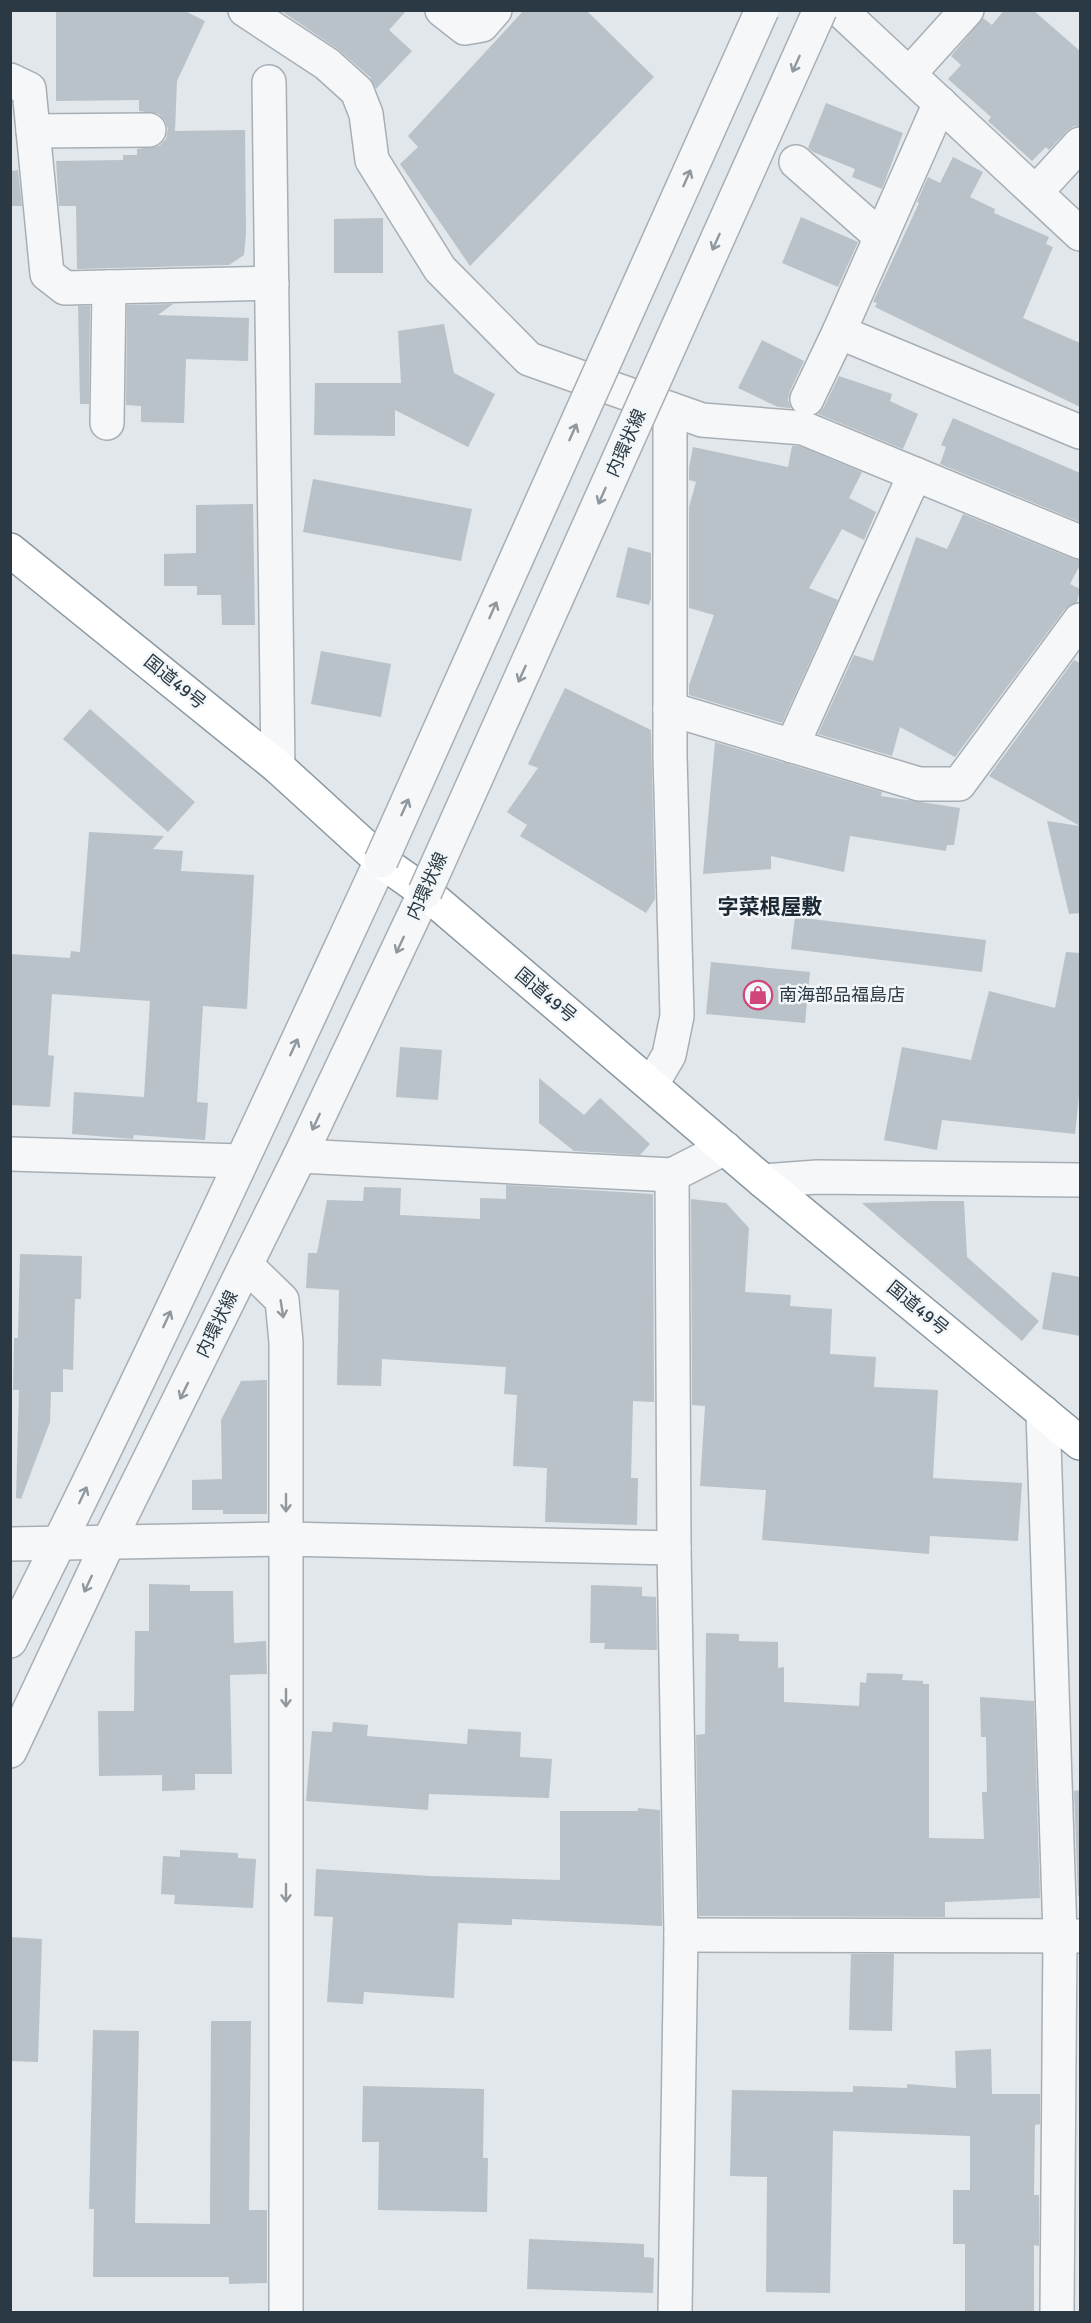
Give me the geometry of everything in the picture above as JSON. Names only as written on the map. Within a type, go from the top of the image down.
[{"type":"highway","name":"国道49号","points":[[10,550],[278,766],[381,861],[425,892],[763,1181],[1080,1443]]},
{"type":"street","points":[[245,10],[327,64],[357,91],[366,114],[372,160],[440,269],[530,359],[702,420],[804,428],[1080,543]]},
{"type":"street","points":[[442,10],[465,28],[482,25],[495,10]]},
{"type":"street","points":[[10,1641],[60,1544],[242,1161],[381,861],[762,10]]},
{"type":"street","name":"内環状線","points":[[10,1751],[109,1541],[300,1156],[425,892],[820,10]]},
{"type":"street","points":[[840,10],[1080,234]]},
{"type":"street","points":[[909,74],[967,10]]},
{"type":"street","points":[[10,80],[29,89],[47,274],[65,288],[272,283]]},
{"type":"street","points":[[269,82],[278,766]]},
{"type":"street","points":[[807,399],[940,103]]},
{"type":"street","points":[[33,131],[149,130]]},
{"type":"street","points":[[1036,192],[1080,144]]},
{"type":"street","points":[[796,162],[881,237]]},
{"type":"street","points":[[107,423],[109,287]]},
{"type":"street","points":[[839,332],[1080,432]]},
{"type":"street","points":[[652,1084],[669,1055],[677,1016],[670,709],[670,409]]},
{"type":"street","points":[[792,746],[915,474]]},
{"type":"street","points":[[670,709],[919,784],[959,784],[1080,620]]},
{"type":"street","points":[[300,1156],[672,1175],[725,1148]]},
{"type":"street","points":[[10,1154],[242,1161]]},
{"type":"street","points":[[672,1175],[674,1548],[681,1935],[675,2313]]},
{"type":"street","points":[[763,1181],[817,1178],[1080,1180]]},
{"type":"street","points":[[246,1265],[282,1300],[286,1342],[286,2313]]},
{"type":"street","points":[[1044,1412],[1070,1935],[1057,2313]]},
{"type":"street","points":[[10,1544],[286,1539],[674,1548]]},
{"type":"street","points":[[681,1935],[1070,1935]]},
{"type":"building","points":[[56,10],[183,10],[205,21],[177,81],[175,131],[245,130],[246,234],[244,255],[229,265],[77,269],[76,206],[59,206],[56,161],[123,160],[123,155],[137,155],[137,149],[159,146],[166,139],[168,129],[159,114],[139,111],[139,100],[56,101]]},
{"type":"building","points":[[280,10],[407,10],[389,30],[412,51],[376,89],[370,77],[339,50]]},
{"type":"building","points":[[524,10],[586,10],[654,77],[470,266],[400,164],[418,147],[408,136]]},
{"type":"building","points":[[1004,10],[1033,10],[1080,51],[1080,126],[1074,126],[1067,131],[1049,150],[1046,147],[1032,161],[988,121],[991,117],[948,79],[961,65],[951,56],[983,18],[992,25]]},
{"type":"building","points":[[826,103],[903,133],[882,189],[852,177],[855,169],[808,148]]},
{"type":"building","points":[[953,157],[983,172],[970,197],[995,209],[994,213],[1049,237],[1046,244],[1053,247],[1023,318],[1080,343],[1080,407],[875,307],[877,303],[873,302],[919,203],[917,202],[928,177],[940,183]]},
{"type":"building","points":[[18,170],[22,206],[10,206],[10,171]]},
{"type":"building","points":[[801,217],[858,242],[838,287],[782,263]]},
{"type":"building","points":[[383,218],[383,273],[334,273],[334,219]]},
{"type":"building","points":[[173,304],[158,315],[249,318],[248,361],[186,359],[184,423],[141,422],[141,406],[126,405],[127,305]]},
{"type":"building","points":[[78,306],[90,306],[89,404],[80,404]]},
{"type":"building","points":[[444,324],[454,373],[495,394],[468,447],[395,410],[395,436],[314,435],[315,383],[401,383],[398,331]]},
{"type":"building","points":[[762,340],[804,361],[790,391],[788,400],[791,408],[778,407],[738,388]]},
{"type":"building","points":[[839,376],[892,394],[890,401],[918,414],[903,449],[818,414],[824,407]]},
{"type":"building","points":[[953,418],[1080,473],[1080,522],[940,464],[946,447],[941,445]]},
{"type":"building","points":[[792,446],[799,446],[862,472],[849,498],[876,512],[864,540],[842,529],[809,588],[838,600],[782,723],[689,695],[689,685],[714,615],[689,608],[689,507],[696,482],[689,480],[689,468],[693,447],[788,467]]},
{"type":"building","points":[[313,479],[472,509],[461,561],[303,532]]},
{"type":"building","points":[[253,504],[255,625],[222,625],[221,595],[197,595],[197,586],[164,586],[164,554],[196,553],[196,505]]},
{"type":"building","points":[[963,514],[1080,560],[1080,565],[1070,584],[1080,589],[1077,602],[1065,609],[955,757],[900,727],[892,756],[818,734],[854,655],[873,661],[916,537],[947,549]]},
{"type":"building","points":[[628,547],[651,553],[649,605],[616,597]]},
{"type":"building","points":[[321,651],[391,664],[381,717],[311,704]]},
{"type":"building","points":[[1074,660],[1080,663],[1080,826],[989,776]]},
{"type":"building","points":[[565,688],[651,730],[655,899],[646,913],[520,836],[527,825],[507,812],[538,768],[528,764]]},
{"type":"building","points":[[90,709],[195,802],[168,832],[63,739]]},
{"type":"building","points":[[715,742],[882,792],[881,796],[960,808],[954,845],[947,845],[946,851],[850,836],[844,872],[771,856],[771,869],[703,874]]},
{"type":"building","points":[[1047,821],[1080,826],[1080,913],[1069,914]]},
{"type":"building","points":[[89,832],[164,836],[153,849],[183,851],[181,871],[254,875],[247,1009],[203,1006],[197,1102],[208,1103],[205,1140],[134,1135],[133,1139],[72,1134],[74,1092],[144,1097],[150,1001],[52,994],[48,1055],[54,1056],[50,1107],[10,1105],[10,954],[70,958],[71,951],[80,952]]},
{"type":"building","points":[[795,917],[986,940],[982,972],[791,949]]},
{"type":"building","points":[[1066,952],[1080,953],[1080,1086],[1075,1134],[942,1120],[937,1150],[884,1140],[902,1047],[971,1060],[989,991],[1055,1008]]},
{"type":"building","points":[[711,962],[810,972],[805,1023],[706,1014]]},
{"type":"building","points":[[400,1047],[442,1050],[438,1100],[396,1097]]},
{"type":"building","points":[[539,1078],[584,1115],[600,1098],[650,1144],[640,1155],[574,1151],[539,1123]]},
{"type":"building","points":[[506,1185],[653,1194],[654,1402],[633,1401],[631,1478],[638,1478],[637,1525],[545,1522],[547,1468],[513,1466],[517,1395],[504,1394],[506,1367],[382,1359],[381,1386],[337,1385],[339,1290],[306,1288],[308,1253],[317,1253],[327,1200],[363,1201],[364,1187],[401,1188],[400,1215],[480,1219],[480,1198],[506,1199]]},
{"type":"building","points":[[691,1199],[726,1203],[749,1228],[745,1292],[791,1295],[790,1306],[832,1309],[830,1354],[876,1357],[874,1387],[938,1390],[933,1478],[1022,1483],[1018,1541],[930,1536],[929,1554],[762,1540],[766,1490],[700,1486],[705,1406],[692,1405]]},
{"type":"building","points":[[964,1201],[967,1257],[1039,1321],[1022,1341],[862,1203]]},
{"type":"building","points":[[20,1254],[82,1256],[81,1299],[75,1299],[73,1370],[63,1369],[63,1392],[51,1392],[50,1422],[21,1499],[16,1498],[19,1390],[13,1390],[14,1338],[18,1338]]},
{"type":"building","points":[[1052,1272],[1080,1277],[1080,1336],[1042,1329]]},
{"type":"building","points":[[267,1380],[267,1514],[223,1514],[223,1510],[192,1510],[192,1480],[222,1479],[221,1420],[241,1381]]},
{"type":"building","points":[[149,1584],[190,1585],[190,1591],[233,1591],[234,1643],[266,1641],[267,1674],[230,1675],[232,1774],[195,1774],[195,1790],[162,1791],[162,1775],[99,1776],[98,1711],[134,1711],[135,1631],[149,1631]]},
{"type":"building","points":[[591,1585],[642,1587],[642,1596],[656,1597],[657,1650],[604,1649],[605,1643],[590,1643]]},
{"type":"building","points":[[706,1633],[739,1634],[739,1641],[778,1642],[778,1668],[784,1667],[784,1702],[859,1706],[860,1682],[866,1683],[867,1673],[903,1674],[902,1680],[923,1681],[923,1684],[929,1684],[929,1838],[984,1839],[982,1792],[987,1792],[986,1737],[981,1737],[980,1697],[1034,1701],[1040,1898],[945,1902],[945,1917],[699,1916],[696,1735],[705,1734]]},
{"type":"building","points":[[333,1722],[368,1725],[367,1736],[467,1744],[468,1729],[521,1732],[520,1757],[552,1759],[549,1798],[429,1794],[428,1810],[306,1801],[312,1731],[332,1732]]},
{"type":"building","points":[[1080,1790],[1080,1896],[1078,1896],[1074,1791]]},
{"type":"building","points":[[638,1808],[660,1810],[662,1926],[512,1919],[512,1925],[458,1923],[454,1998],[364,1992],[363,2004],[327,2002],[333,1917],[314,1916],[316,1869],[430,1876],[560,1880],[560,1811],[638,1811]]},
{"type":"building","points":[[180,1850],[238,1853],[238,1858],[256,1859],[253,1908],[174,1904],[175,1895],[161,1894],[163,1856],[180,1857]]},
{"type":"building","points":[[10,1937],[42,1939],[38,2062],[10,2061]]},
{"type":"building","points":[[851,1954],[894,1954],[892,2031],[849,2030]]},
{"type":"building","points":[[211,2021],[251,2021],[249,2210],[267,2210],[267,2283],[229,2284],[229,2277],[93,2277],[94,2209],[89,2209],[93,2030],[139,2031],[135,2223],[210,2224]]},
{"type":"building","points":[[991,2049],[992,2094],[1040,2094],[1040,2124],[1035,2125],[1034,2195],[1039,2195],[1039,2246],[1034,2245],[1034,2312],[965,2312],[965,2244],[953,2244],[953,2190],[970,2190],[970,2136],[833,2131],[830,2293],[766,2292],[767,2177],[730,2176],[732,2090],[853,2092],[853,2086],[907,2088],[907,2084],[956,2088],[955,2051]]},
{"type":"building","points":[[363,2086],[484,2089],[483,2158],[488,2158],[487,2212],[378,2210],[379,2142],[362,2142]]},
{"type":"building","points":[[529,2239],[644,2244],[644,2257],[654,2258],[653,2293],[527,2289]]},
{"type":"place","name":"南海部品福島店","points":[[758,995]]},
{"type":"district","name":"字菜根屋敷","points":[[770,907]]}]
